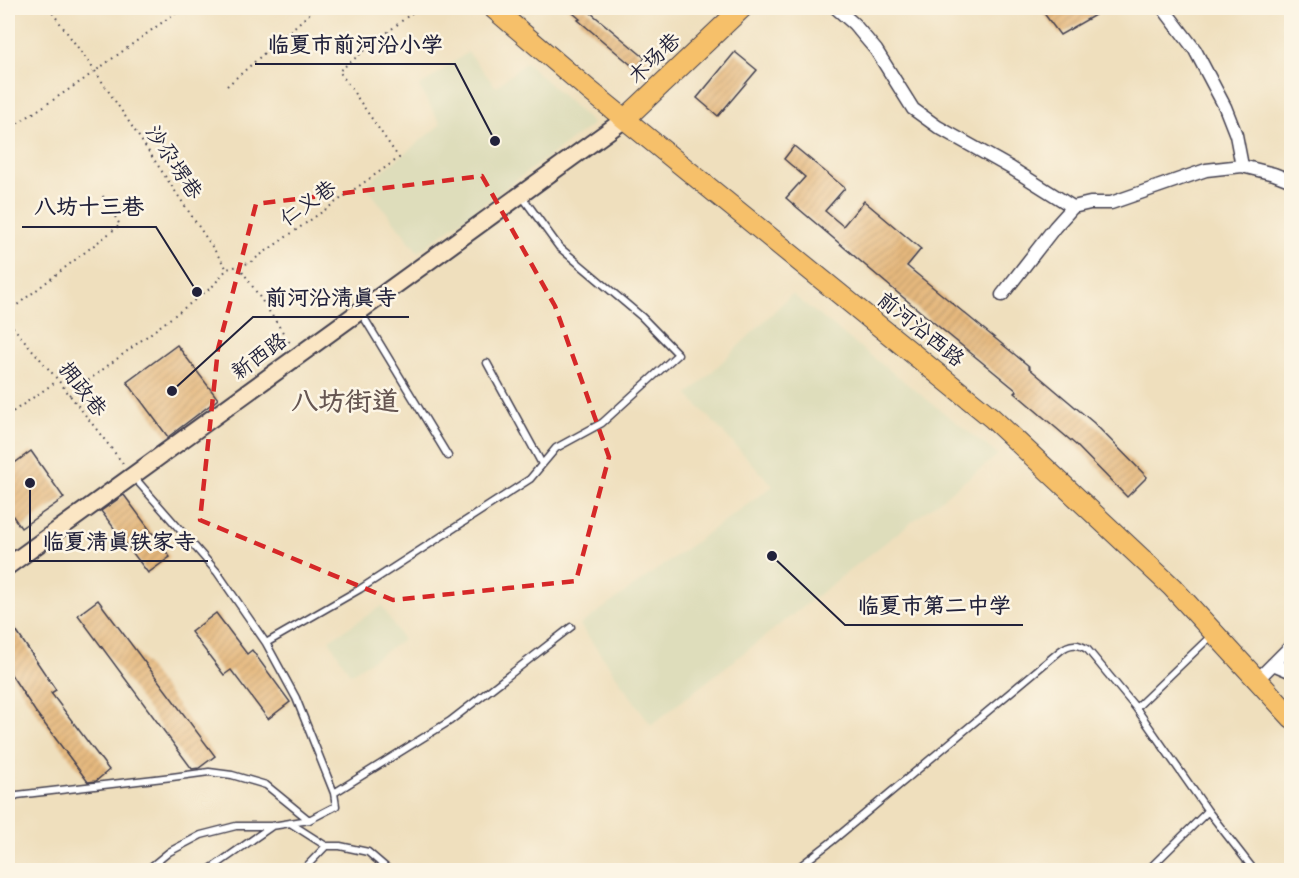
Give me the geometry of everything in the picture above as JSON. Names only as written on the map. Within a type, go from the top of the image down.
[{"type":"main road","name":"前河沿西路","points":[[493,8],[625,119],[992,418],[1172,587],[1292,718]]},
{"type":"main road","name":"木场巷","points":[[625,119],[742,8]]},
{"type":"main road","name":"新西路","points":[[8,566],[625,119]]},
{"type":"street","points":[[836,8],[854,24],[876,50],[913,109],[938,127],[1011,168],[1073,207]]},
{"type":"street","points":[[1163,8],[1195,50],[1225,107],[1236,135],[1242,166]]},
{"type":"street","points":[[1002,295],[1055,226],[1073,207],[1090,203],[1111,203],[1206,170],[1242,166],[1292,181]]},
{"type":"street","points":[[1257,680],[1292,645]]},
{"type":"street","points":[[1273,664],[1292,672]]},
{"type":"lane","points":[[266,643],[370,582],[530,479],[556,448],[602,423],[678,354],[642,317],[559,247],[520,195]]},
{"type":"lane","points":[[360,311],[448,456]]},
{"type":"lane","points":[[487,363],[543,464]]},
{"type":"lane","points":[[132,476],[217,572],[266,643],[296,698],[334,793],[336,806],[309,820],[272,826],[236,826],[201,835],[170,852],[147,870]]},
{"type":"lane","points":[[334,793],[450,721],[571,627]]},
{"type":"lane","points":[[1136,708],[1214,633]]},
{"type":"lane","points":[[795,870],[1065,647],[1077,645],[1088,650],[1136,708],[1208,811],[1254,870]]},
{"type":"lane","points":[[8,801],[17,795],[208,772],[232,775],[267,785],[309,820]]},
{"type":"lane","points":[[1148,870],[1208,811]]},
{"type":"lane","points":[[289,823],[326,846],[340,846],[368,852],[389,870]]},
{"type":"lane","points":[[209,870],[272,826]]},
{"type":"lane","points":[[303,870],[326,846]]},
{"type":"path","points":[[8,14],[21,8]]},
{"type":"path","name":"沙尕塄巷","points":[[49,8],[95,71],[227,269]]},
{"type":"path","points":[[8,130],[182,8]]},
{"type":"path","points":[[227,86],[316,8]]},
{"type":"path","name":"仁义巷","points":[[227,269],[249,263],[399,158],[339,71],[418,8]]},
{"type":"path","points":[[8,312],[120,225],[101,193]]},
{"type":"path","points":[[239,266],[298,356]]},
{"type":"path","points":[[69,395],[212,287],[227,269]]},
{"type":"path","name":"拥政巷","points":[[8,323],[58,380],[132,476]]},
{"type":"path","points":[[8,415],[58,380]]},
{"type":"highlighted area","points":[[482,176],[555,306],[609,457],[576,581],[393,600],[200,520],[218,349],[256,204]]},
{"type":"shaded area","points":[[468,52],[496,87],[526,62],[593,124],[418,252],[365,185],[441,124],[419,87]]},
{"type":"shaded area","points":[[792,294],[998,455],[651,725],[580,625],[773,486],[688,395]]},
{"type":"shaded area","points":[[382,606],[403,640],[350,674],[329,640]]},
{"type":"building","points":[[567,8],[585,8],[645,58],[636,69]]},
{"type":"building","points":[[1040,8],[1090,8],[1095,15],[1060,35]]},
{"type":"building","points":[[735,52],[757,70],[718,116],[697,98]]},
{"type":"building","points":[[794,146],[845,188],[825,211],[843,226],[864,201],[921,249],[907,266],[1094,423],[1147,477],[1127,497],[1076,445],[1015,393],[1017,391],[786,198],[805,177],[784,159]]},
{"type":"building","points":[[177,345],[218,399],[168,437],[127,382]]},
{"type":"building","points":[[31,451],[64,498],[21,528],[8,509],[8,468]]},
{"type":"building","points":[[124,495],[170,557],[148,573],[101,511]]},
{"type":"building","points":[[98,600],[215,756],[199,768],[192,769],[78,615]]},
{"type":"building","points":[[216,613],[247,654],[252,650],[290,702],[268,719],[231,670],[224,675],[191,632]]},
{"type":"building","points":[[8,619],[56,690],[51,693],[109,770],[96,781],[88,782],[35,711],[8,670]]},
{"type":"place","name":"临夏市前河沿小学","points":[[495,141]]},
{"type":"place","name":"八坊十三巷","points":[[197,292]]},
{"type":"place","name":"前河沿清真寺","points":[[172,391]]},
{"type":"place","name":"临夏清真铁家寺","points":[[30,483]]},
{"type":"place","name":"临夏市第二中学","points":[[772,556]]},
{"type":"district","name":"八坊街道","points":[[345,401]]}]
